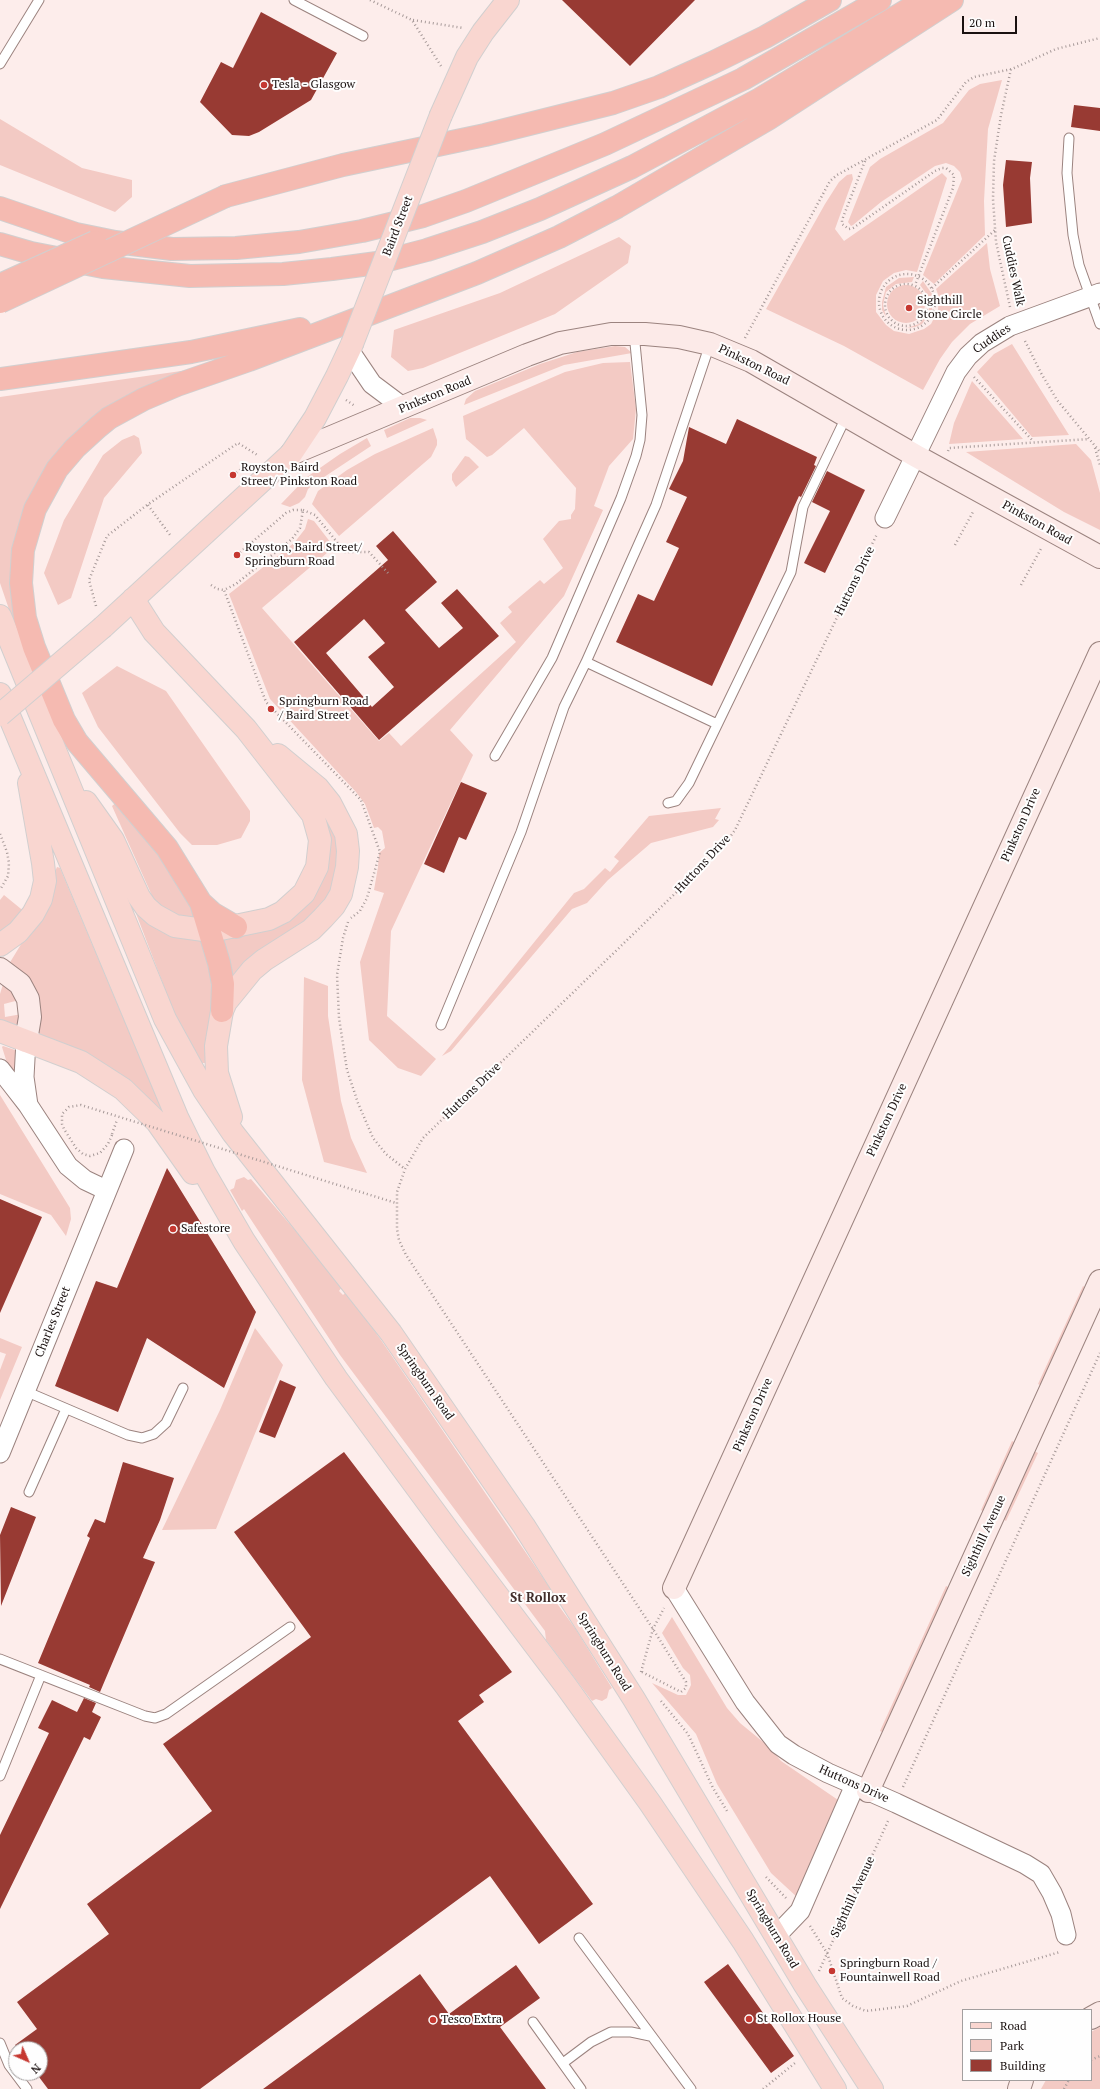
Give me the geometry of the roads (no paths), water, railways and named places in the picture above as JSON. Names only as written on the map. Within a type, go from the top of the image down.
[{"type":"highway","points":[[0,285],[101,239],[226,196],[343,165],[501,132],[613,103],[659,87],[712,63],[765,37],[830,0]]},
{"type":"highway","points":[[0,208],[76,234],[115,242],[172,249],[236,248],[299,242],[362,231],[424,216],[466,201],[604,144],[743,79],[880,0]]},
{"type":"highway","points":[[0,244],[31,253],[103,267],[190,276],[283,274],[332,269],[377,262],[427,250],[482,232],[540,209],[632,167],[760,99],[924,0]]},
{"type":"highway","points":[[222,1011],[223,984],[211,931],[201,903],[167,848],[88,757],[64,720],[34,647],[23,606],[22,560],[30,523],[42,495],[57,469],[86,437],[109,418],[144,400],[177,385],[249,360],[422,294],[553,240],[624,204],[768,119],[952,0]]},
{"type":"highway","points":[[0,302],[226,196]]},
{"type":"highway","points":[[0,379],[108,365],[246,341],[334,320],[422,294]]},
{"type":"highway","points":[[201,903],[212,913],[236,927]]},
{"type":"main road","name":"Baird Street","points":[[0,715],[103,627],[291,454],[315,418],[351,347],[441,115],[454,86],[483,32],[508,0]]},
{"type":"main road","points":[[66,776],[113,840],[139,897],[146,907],[165,922],[175,926],[211,931],[269,919],[294,904],[311,881],[317,867],[320,840],[313,815],[246,729],[154,632],[133,599]]},
{"type":"main road","points":[[0,616],[168,1024],[193,1071],[218,1112],[266,1175]]},
{"type":"main road","points":[[0,694],[176,1117],[204,1172],[244,1241]]},
{"type":"main road","points":[[246,729],[318,788],[330,803],[346,834],[348,851],[347,867],[341,894],[334,906],[311,930],[264,960],[252,970],[231,994],[222,1011],[216,1046],[217,1073],[224,1098],[237,1131],[247,1150],[266,1175]]},
{"type":"main road","points":[[0,945],[18,932],[33,914],[41,899],[45,881],[44,863],[21,742]]},
{"type":"main road","points":[[0,1031],[81,1062],[104,1075],[140,1104],[157,1122],[244,1241],[336,1378],[443,1524],[566,1686],[650,1803],[743,1941],[835,2089]]},
{"type":"main road","name":"Springburn Road","points":[[266,1175],[345,1272],[391,1333],[524,1526],[634,1699],[809,1991],[872,2089]]},
{"type":"street","name":"Cuddies","points":[[916,456],[956,372],[968,356],[982,343],[1017,323],[1094,295]]},
{"type":"street","name":"Pinkston Road","points":[[291,454],[404,408],[527,355],[560,343],[594,336],[634,333],[679,337],[710,344],[778,375],[916,456],[1100,557]]},
{"type":"street","points":[[351,347],[372,384],[404,408]]},
{"type":"street","points":[[886,518],[916,456]]},
{"type":"street","name":"Pinkston Drive","points":[[674,1588],[1100,653]]},
{"type":"street","points":[[18,932],[0,968],[20,984],[28,999],[30,1017],[26,1041],[24,1077],[28,1105]]},
{"type":"street","points":[[0,1069],[28,1105],[68,1166],[85,1180],[106,1190]]},
{"type":"street","name":"Charles Street","points":[[0,1453],[106,1190],[118,1142]]},
{"type":"street","name":"Sighthill Avenue","points":[[776,1936],[800,1911],[862,1788],[1100,1281]]},
{"type":"street","name":"Huttons Drive","points":[[674,1588],[745,1702],[778,1744],[794,1755],[1025,1864],[1041,1874],[1052,1893],[1061,1914],[1066,1935]]},
{"type":"lane","points":[[0,64],[39,0]]},
{"type":"lane","points":[[294,0],[363,36]]},
{"type":"lane","points":[[1069,138],[1068,173],[1072,235],[1094,295],[1100,324]]},
{"type":"lane","points":[[495,756],[552,658],[621,498],[636,456],[640,440],[642,415],[634,333]]},
{"type":"lane","points":[[442,1025],[521,832],[564,707],[586,662],[656,505],[710,344]]},
{"type":"lane","points":[[668,803],[676,801],[686,788],[791,572],[803,507],[847,415]]},
{"type":"lane","points":[[586,662],[717,724]]},
{"type":"lane","points":[[25,1391],[128,1435],[142,1438],[154,1434],[166,1423],[183,1388]]},
{"type":"lane","points":[[29,1492],[66,1409]]},
{"type":"lane","points":[[0,1659],[145,1716],[161,1717],[290,1627]]},
{"type":"lane","points":[[0,1776],[41,1675]]},
{"type":"lane","points":[[579,1938],[650,2036],[691,2089]]},
{"type":"lane","points":[[533,2022],[581,2089]]},
{"type":"lane","points":[[563,2063],[591,2042],[611,2032],[631,2032],[650,2036]]},
{"type":"lane","points":[[0,2043],[10,2065],[27,2089]]},
{"type":"place","name":"Tesla - Glasgow","points":[[264,85]]},
{"type":"place","name":"Sighthill Stone Circle","points":[[909,308]]},
{"type":"place","name":"Royston, Baird Street/ Pinkston Road","points":[[233,475]]},
{"type":"place","name":"Royston, Baird Street/ Springburn Road","points":[[237,555]]},
{"type":"place","name":"Springburn Road / Baird Street","points":[[271,709]]},
{"type":"place","name":"Safestore","points":[[173,1229]]},
{"type":"place","name":"Springburn Road / Fountainwell Road","points":[[832,1971]]},
{"type":"place","name":"St Rollox House","points":[[749,2019]]},
{"type":"place","name":"Tesco Extra","points":[[433,2020]]},
{"type":"district","name":"St Rollox","points":[[538,1598]]}]
